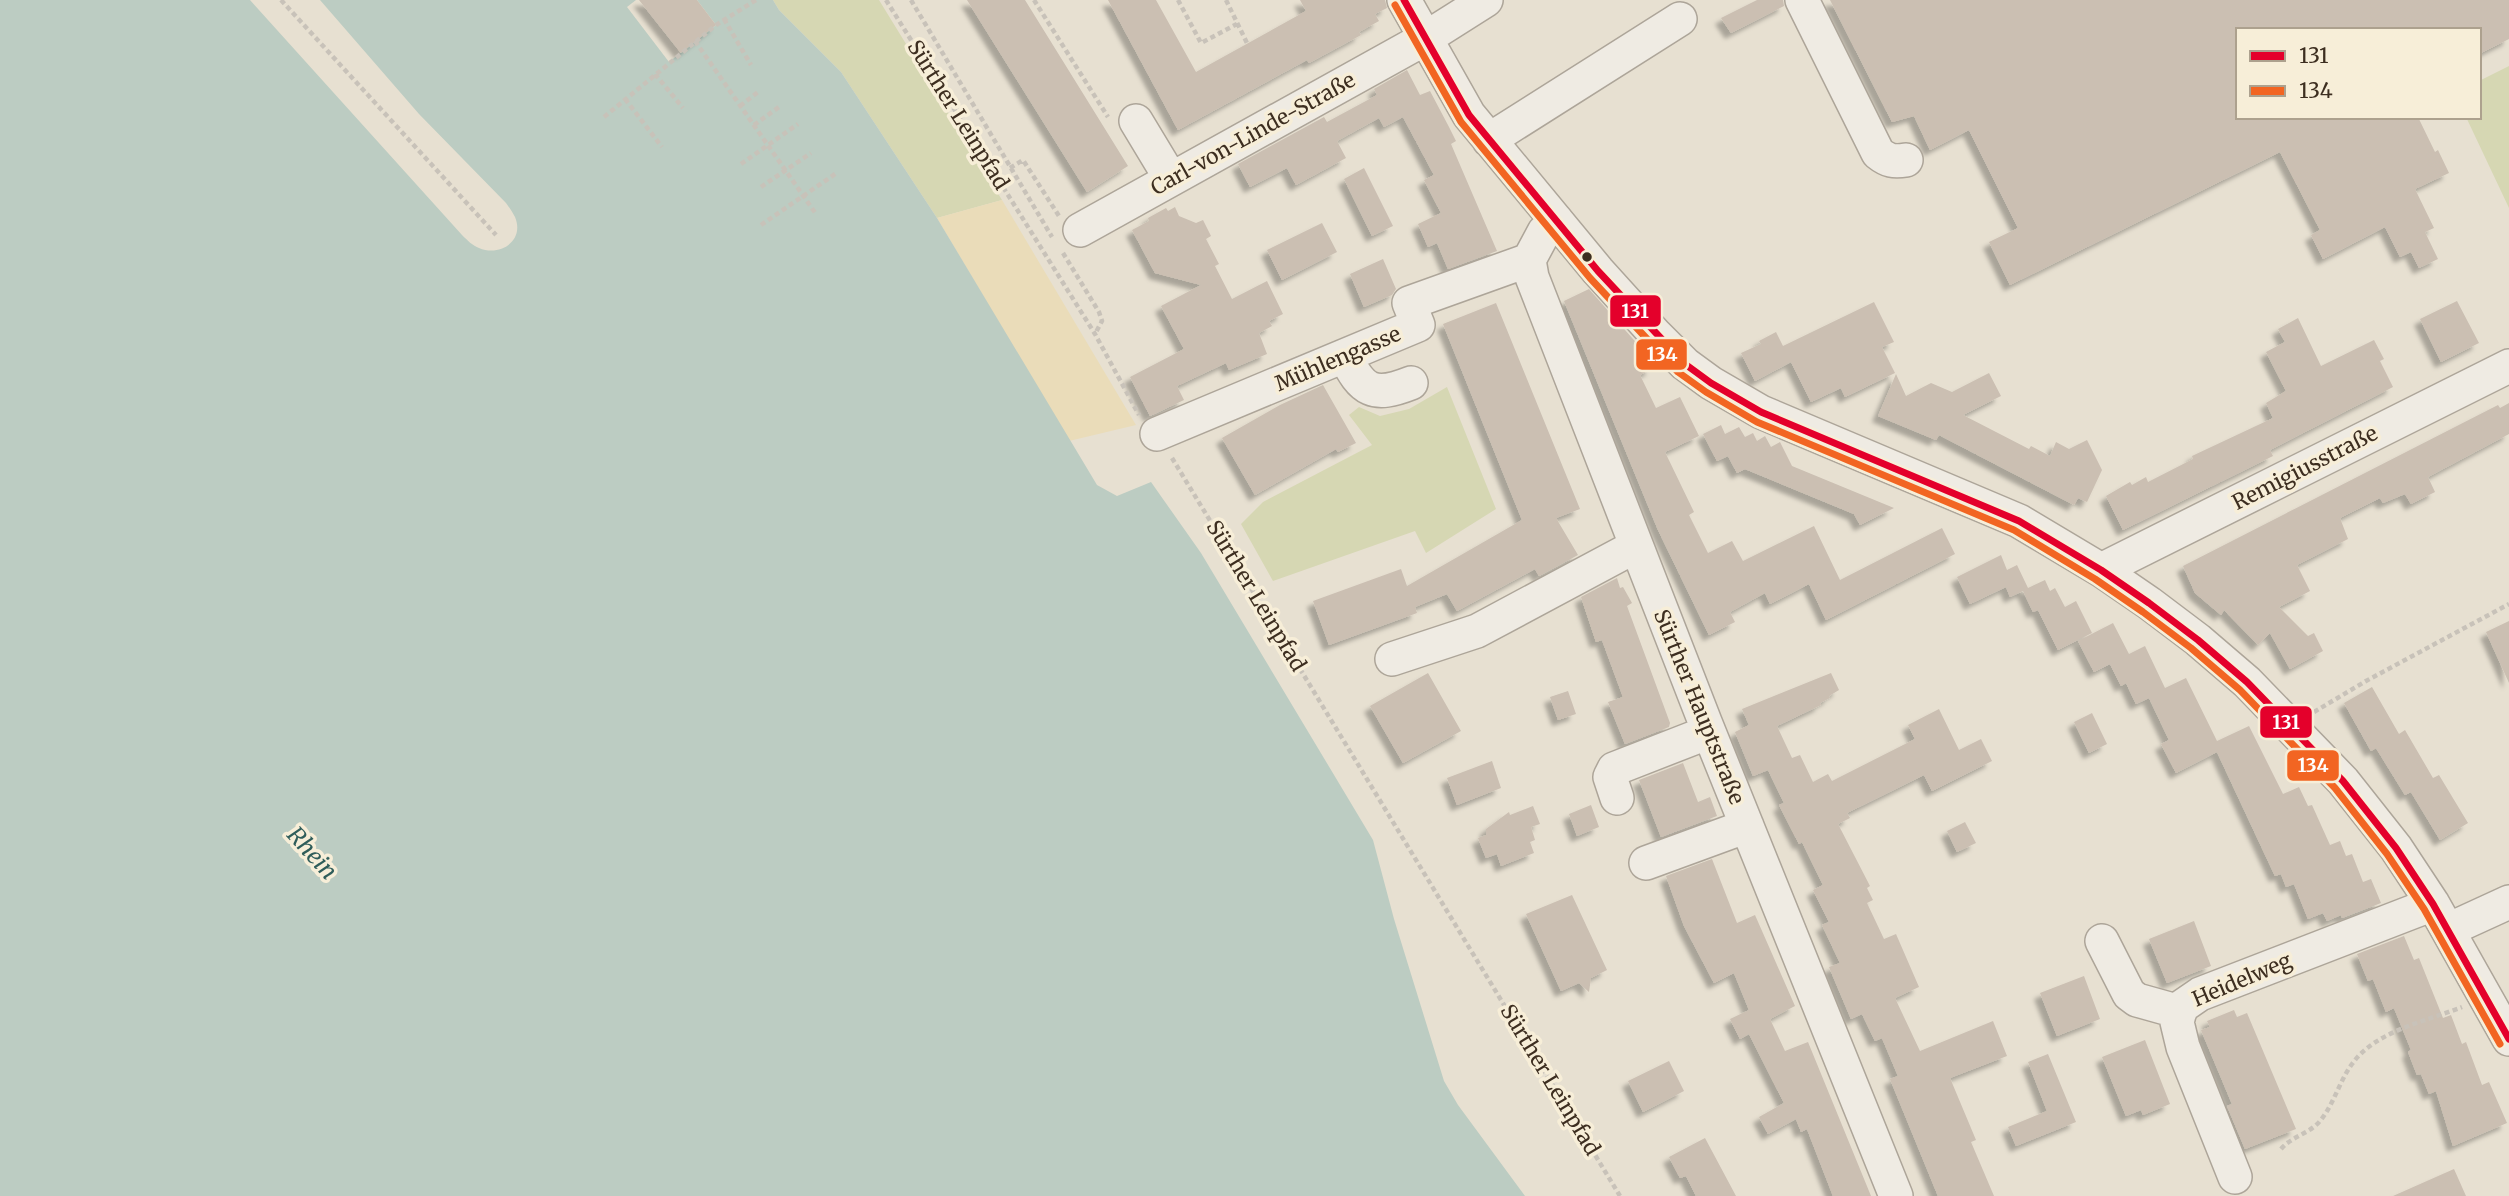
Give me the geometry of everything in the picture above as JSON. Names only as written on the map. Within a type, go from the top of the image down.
[{"type":"street","points":[[1404,0],[1469,115],[1656,335],[1685,364],[1711,383],[1761,412],[2019,521],[2101,570],[2198,640],[2247,682],[2351,791],[2396,848],[2441,917],[2509,1039]]},
{"type":"street","name":"Carl-von-Linde-Straße","points":[[1080,230],[1426,38],[1486,0]]},
{"type":"street","points":[[1802,0],[1878,153],[1886,160],[1906,160]]},
{"type":"street","points":[[1489,140],[1680,19]]},
{"type":"street","points":[[1122,119],[1171,179]]},
{"type":"street","points":[[1529,260],[1544,232],[1556,219]]},
{"type":"street","name":"Mühlengasse","points":[[1157,434],[1418,325],[1409,303],[1529,260]]},
{"type":"street","name":"Sürther Hauptstraße","points":[[1529,260],[1532,277],[1636,546],[1896,1196]]},
{"type":"street","points":[[1345,356],[1355,376],[1364,386],[1378,390],[1394,390],[1411,383]]},
{"type":"street","name":"Remigiusstraße","points":[[2101,570],[2509,366]]},
{"type":"street","points":[[1392,659],[1477,631],[1636,546]]},
{"type":"street","points":[[1617,798],[1610,777],[1614,769],[1709,732]]},
{"type":"street","points":[[1646,863],[1747,826]]},
{"type":"street","name":"Heidelweg","points":[[2235,1177],[2183,1047],[2178,1023],[2181,1007],[2200,994],[2441,917],[2509,902]]},
{"type":"street","points":[[2102,941],[2130,994],[2137,1000],[2180,1012]]},
{"type":"path","points":[[281,0],[496,235]]},
{"type":"path","points":[[604,117],[695,41],[756,0]]},
{"type":"path","name":"Sürther Leinpfad","points":[[886,0],[1095,334],[1140,417],[1157,434],[1620,1196]]},
{"type":"path","points":[[911,0],[1099,312],[1102,321],[1095,334]]},
{"type":"path","points":[[1034,0],[1122,119]]},
{"type":"path","points":[[1178,0],[1202,43],[1237,24]]},
{"type":"path","points":[[1226,0],[1247,43]]},
{"type":"path","points":[[724,19],[751,65]]},
{"type":"path","points":[[695,41],[816,214]]},
{"type":"path","points":[[655,74],[682,108]]},
{"type":"path","points":[[740,106],[758,92]]},
{"type":"path","points":[[625,99],[662,147]]},
{"type":"path","points":[[754,125],[779,107]]},
{"type":"path","points":[[741,164],[798,124]]},
{"type":"path","points":[[761,187],[811,153]]},
{"type":"path","points":[[1010,168],[1023,160],[1056,214],[1080,230]]},
{"type":"path","points":[[761,225],[838,172]]},
{"type":"path","points":[[2291,726],[2366,681],[2509,604]]},
{"type":"path","points":[[2281,1149],[2288,1141],[2307,1134],[2323,1117],[2351,1065],[2362,1053],[2390,1035],[2486,998]]},
{"type":"green space","points":[[773,0],[879,0],[1002,200],[937,218],[841,72],[779,10]]},
{"type":"green space","points":[[2509,66],[2509,208],[2467,119],[2481,119],[2481,80]]},
{"type":"green space","points":[[1447,387],[1496,509],[1426,553],[1415,531],[1273,581],[1241,524],[1263,502],[1372,445],[1349,415],[1359,407],[1380,416],[1409,409]]},
{"type":"sand","points":[[1002,200],[1136,425],[1069,441],[937,218]]},
{"type":"water","name":"Rhein","points":[[0,0],[250,0],[462,235],[477,247],[495,250],[509,245],[517,233],[515,217],[506,203],[419,114],[320,0],[773,0],[779,10],[841,72],[937,218],[1097,485],[1117,496],[1151,482],[1201,553],[1373,840],[1394,919],[1444,1081],[1458,1105],[1525,1196],[0,1196]]},
{"type":"pier","points":[[636,0],[697,0],[716,25],[669,62],[627,7]]},
{"type":"building","points":[[639,0],[697,0],[716,25],[681,53]]},
{"type":"building","points":[[967,0],[1025,0],[1128,166],[1087,192]]},
{"type":"building","points":[[1108,0],[1156,0],[1196,72],[1306,11],[1300,0],[1385,0],[1387,8],[1375,14],[1379,21],[1359,32],[1361,35],[1309,63],[1307,60],[1178,130]]},
{"type":"building","points":[[1757,0],[1783,0],[1784,6],[1731,33],[1721,18]]},
{"type":"building","points":[[1830,0],[2509,0],[2509,39],[2481,53],[2481,28],[2236,28],[2236,119],[2419,119],[2449,173],[2415,189],[2434,228],[2425,232],[2438,259],[2419,268],[2411,252],[2400,257],[2385,227],[2323,259],[2311,235],[2320,230],[2280,152],[2010,285],[1989,242],[2018,228],[1969,130],[1930,150],[1914,116],[1892,122]]},
{"type":"building","points":[[1407,70],[1420,95],[1430,91],[1456,141],[1451,144],[1497,251],[1448,269],[1437,243],[1428,247],[1418,224],[1441,213],[1424,180],[1434,175],[1403,117],[1384,127],[1379,118],[1337,141],[1346,158],[1296,185],[1287,168],[1250,187],[1238,164],[1324,117],[1327,122],[1377,95],[1374,89]]},
{"type":"building","points":[[1364,168],[1393,226],[1372,236],[1344,179]]},
{"type":"building","points":[[1175,207],[1179,216],[1196,223],[1203,220],[1211,236],[1206,239],[1219,264],[1215,266],[1232,299],[1267,281],[1283,314],[1269,321],[1272,326],[1259,333],[1267,354],[1229,370],[1226,363],[1177,386],[1184,400],[1150,416],[1130,377],[1184,349],[1161,306],[1201,285],[1155,273],[1132,230],[1166,208],[1168,211]]},
{"type":"building","points":[[1322,223],[1337,252],[1282,280],[1267,250]]},
{"type":"building","points":[[1383,259],[1396,289],[1392,295],[1364,307],[1350,274]]},
{"type":"building","points":[[1589,289],[1640,347],[1652,369],[1640,375],[1656,408],[1680,397],[1699,436],[1665,452],[1694,512],[1689,515],[1708,553],[1732,541],[1743,561],[1814,526],[1840,580],[1942,528],[1955,554],[1826,620],[1809,584],[1770,604],[1765,593],[1730,612],[1735,622],[1709,635],[1658,530],[1564,301]]},
{"type":"building","points":[[2457,301],[2479,343],[2441,362],[2420,319]]},
{"type":"building","points":[[1874,302],[1894,342],[1882,347],[1895,373],[1845,397],[1841,388],[1811,402],[1791,362],[1755,381],[1741,353],[1761,344],[1759,341],[1776,332],[1783,346]]},
{"type":"building","points":[[1496,303],[1580,509],[1556,518],[1578,555],[1539,576],[1535,569],[1457,611],[1447,594],[1415,607],[1417,613],[1329,645],[1313,601],[1401,569],[1407,586],[1522,520],[1443,324]]},
{"type":"building","points":[[2298,318],[2321,366],[2374,340],[2384,359],[2380,361],[2393,387],[2270,450],[2273,456],[2123,530],[2106,496],[2130,482],[2132,485],[2146,477],[2148,482],[2193,459],[2192,456],[2273,418],[2266,403],[2286,391],[2266,352],[2285,342],[2278,329]]},
{"type":"building","points":[[1989,373],[2001,396],[1963,415],[2029,449],[2031,446],[2050,456],[2056,442],[2069,449],[2087,440],[2102,470],[2087,502],[2078,498],[2074,505],[1939,435],[1936,440],[1878,416],[1896,374],[1906,396],[1931,383],[1952,392]]},
{"type":"building","points":[[1323,385],[1356,443],[1338,452],[1336,449],[1255,495],[1222,438],[1280,405]]},
{"type":"building","points":[[2509,403],[2509,434],[2428,477],[2435,492],[2411,504],[2405,494],[2383,503],[2380,498],[2340,518],[2348,539],[2297,565],[2310,591],[2279,607],[2308,636],[2314,633],[2323,651],[2290,669],[2270,633],[2258,645],[2224,610],[2221,615],[2195,593],[2183,566],[2498,405],[2500,408]]},
{"type":"building","points":[[1721,425],[1725,434],[1739,427],[1745,437],[1753,433],[1757,441],[1765,436],[1771,447],[1780,442],[1792,466],[1894,508],[1860,525],[1854,514],[1745,469],[1737,473],[1728,456],[1717,461],[1703,434]]},
{"type":"building","points":[[2001,555],[2007,570],[2017,565],[2028,588],[2045,580],[2050,591],[2055,588],[2065,607],[2076,601],[2092,633],[2058,650],[2038,610],[2033,612],[2023,591],[2010,597],[2006,587],[1970,604],[1957,577]]},
{"type":"building","points":[[1617,578],[1620,588],[1623,587],[1632,603],[1627,606],[1670,723],[1669,727],[1625,744],[1608,702],[1623,697],[1602,640],[1596,642],[1581,597]]},
{"type":"building","points":[[2509,621],[2509,683],[2486,632]]},
{"type":"building","points":[[2113,623],[2129,654],[2145,646],[2165,688],[2186,678],[2217,741],[2249,726],[2283,794],[2299,787],[2308,806],[2312,805],[2330,845],[2340,841],[2346,856],[2352,854],[2363,882],[2371,879],[2381,903],[2342,918],[2341,915],[2327,921],[2323,913],[2308,919],[2294,884],[2286,887],[2281,874],[2275,876],[2217,752],[2176,773],[2161,744],[2169,740],[2149,698],[2136,704],[2126,683],[2121,686],[2110,664],[2094,672],[2078,641]]},
{"type":"building","points":[[1428,673],[1461,731],[1403,763],[1370,706]]},
{"type":"building","points":[[1831,673],[1839,690],[1820,703],[1821,705],[1777,726],[1792,758],[1800,755],[1813,782],[1828,774],[1832,781],[1915,739],[1908,725],[1939,709],[1959,750],[1981,739],[1992,761],[1932,791],[1924,775],[1847,813],[1850,818],[1838,824],[1870,886],[1867,888],[1873,900],[1867,903],[1884,939],[1896,934],[1919,987],[1895,998],[1920,1051],[1993,1021],[2007,1056],[1950,1078],[1976,1140],[1971,1142],[1994,1196],[1938,1196],[1890,1079],[1898,1076],[1882,1038],[1875,1041],[1862,1014],[1851,1019],[1829,967],[1840,963],[1822,925],[1829,922],[1813,890],[1823,885],[1802,842],[1799,844],[1779,805],[1784,803],[1768,770],[1753,776],[1735,732],[1749,725],[1742,709]]},
{"type":"building","points":[[2372,687],[2399,734],[2405,730],[2433,778],[2439,775],[2468,823],[2440,840],[2411,792],[2405,795],[2376,748],[2371,751],[2344,703]]},
{"type":"building","points":[[1568,691],[1576,714],[1558,720],[1550,697]]},
{"type":"building","points":[[2092,713],[2107,744],[2089,753],[2074,722]]},
{"type":"building","points":[[1492,761],[1501,788],[1457,805],[1447,778]]},
{"type":"building","points":[[1683,763],[1698,802],[1710,797],[1717,816],[1661,837],[1639,780]]},
{"type":"building","points":[[1591,805],[1599,827],[1577,836],[1569,814]]},
{"type":"building","points":[[1533,806],[1540,824],[1531,827],[1535,840],[1530,842],[1534,853],[1501,866],[1497,854],[1486,858],[1478,838],[1486,835],[1486,829],[1509,812],[1510,815]]},
{"type":"building","points":[[1965,822],[1976,843],[1957,852],[1947,831]]},
{"type":"building","points":[[1712,859],[1737,923],[1755,915],[1795,1006],[1770,1019],[1785,1051],[1808,1042],[1871,1196],[1833,1196],[1807,1129],[1801,1132],[1796,1119],[1768,1134],[1759,1117],[1784,1103],[1749,1034],[1740,1039],[1730,1019],[1749,1010],[1734,973],[1714,983],[1684,926],[1666,876]]},
{"type":"building","points":[[1572,895],[1607,970],[1591,978],[1589,992],[1579,983],[1561,991],[1526,914]]},
{"type":"building","points":[[2194,921],[2211,966],[2167,983],[2149,939]]},
{"type":"building","points":[[2404,936],[2414,960],[2419,958],[2443,1018],[2451,1015],[2462,1044],[2466,1042],[2482,1085],[2489,1082],[2507,1123],[2453,1146],[2436,1091],[2429,1094],[2421,1074],[2417,1075],[2408,1052],[2411,1050],[2394,1008],[2386,1012],[2373,979],[2368,981],[2357,954]]},
{"type":"building","points":[[2084,976],[2100,1019],[2057,1036],[2040,993]]},
{"type":"building","points":[[2234,1010],[2237,1017],[2247,1013],[2296,1129],[2245,1149],[2227,1106],[2232,1104],[2201,1030],[2210,1027],[2207,1021]]},
{"type":"building","points":[[2145,1040],[2170,1104],[2143,1115],[2141,1110],[2126,1116],[2102,1057]]},
{"type":"building","points":[[2048,1054],[2076,1122],[2016,1146],[2008,1127],[2047,1111],[2028,1062]]},
{"type":"building","points":[[1669,1061],[1684,1091],[1643,1112],[1628,1081]]},
{"type":"building","points":[[1705,1138],[1736,1196],[1696,1196],[1686,1176],[1680,1178],[1669,1157]]},
{"type":"building","points":[[2454,1169],[2466,1196],[2393,1196]]},
{"type":"transit line","name":"131","points":[[1404,0],[1469,115],[1598,271],[1685,364],[1711,383],[1761,412],[2019,521],[2101,570],[2149,603],[2247,682],[2343,781],[2396,848],[2433,904],[2509,1039]]},
{"type":"transit line","name":"134","points":[[1395,5],[1461,122],[1590,278],[1678,372],[1757,422],[2014,530],[2095,579],[2143,612],[2240,690],[2335,788],[2387,854],[2424,909],[2500,1044]]}]
